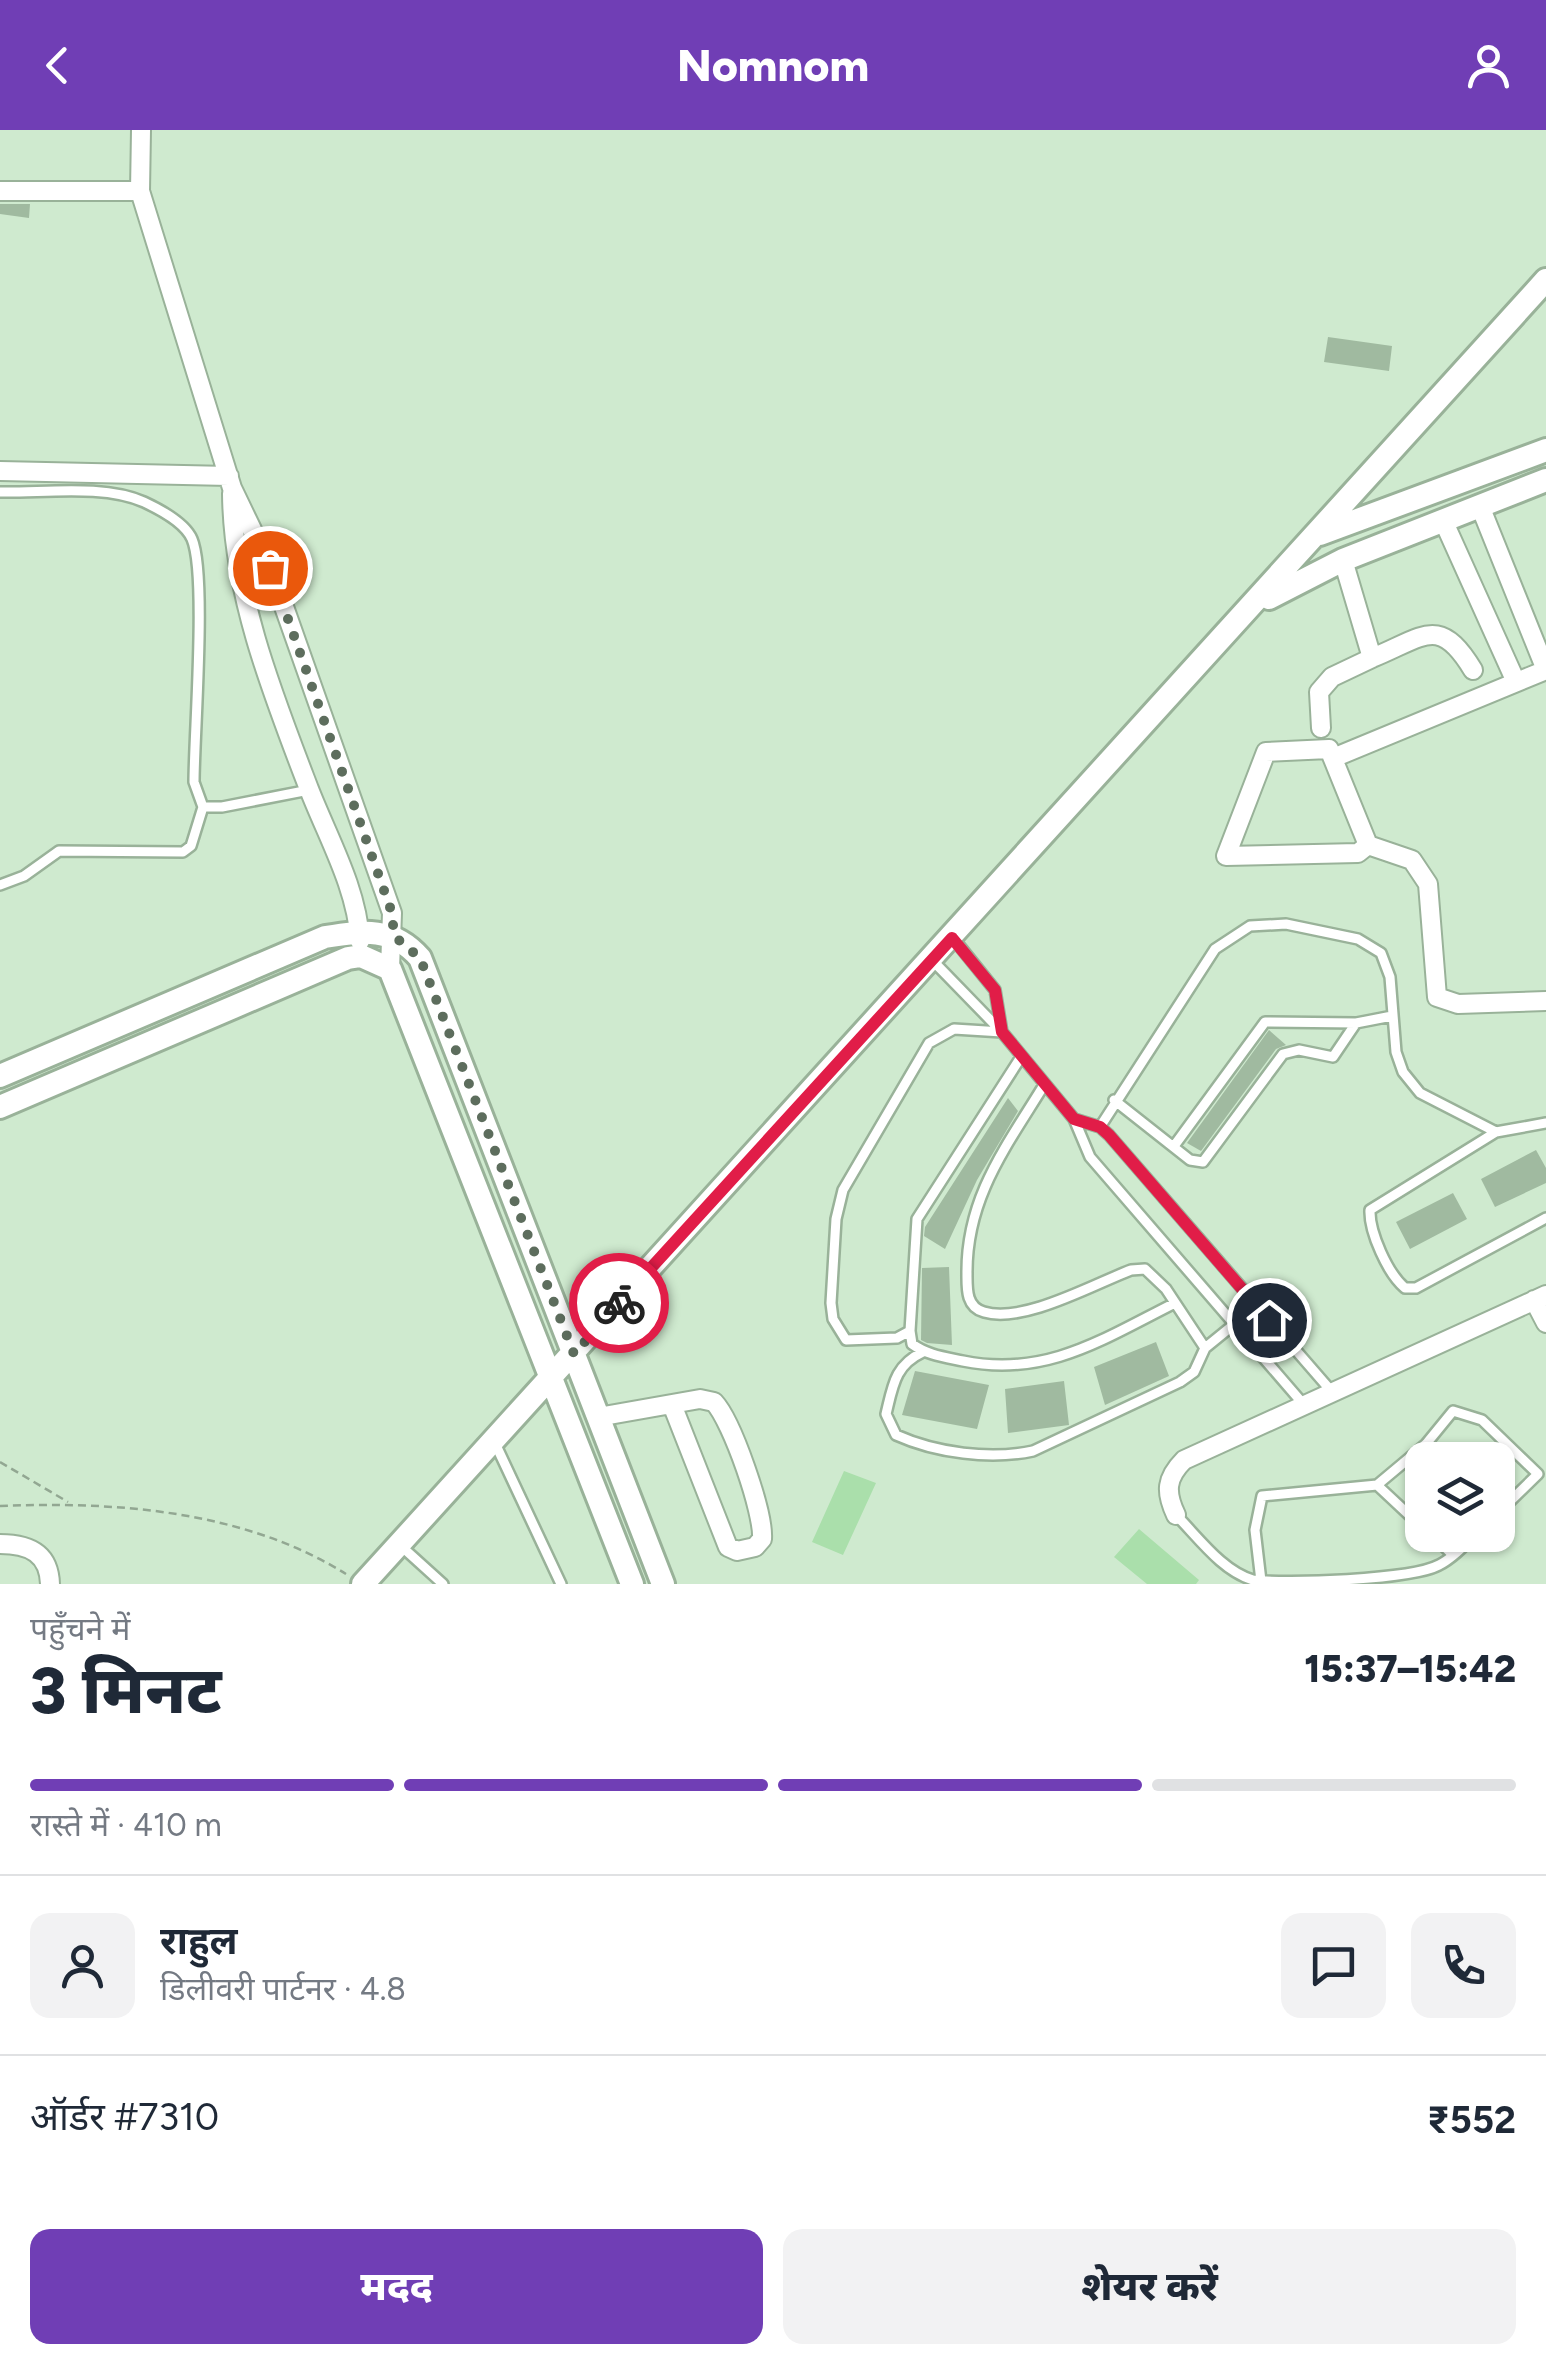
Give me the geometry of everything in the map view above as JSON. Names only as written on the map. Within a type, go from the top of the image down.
[{"type":"street","points":[[141,130],[140,191],[230,482],[270,568],[392,913],[390,969],[632,1584]]},
{"type":"street","points":[[0,192],[140,191]]},
{"type":"street","points":[[363,1584],[933,961],[1546,280]]},
{"type":"street","points":[[1317,535],[1546,450]]},
{"type":"street","points":[[0,471],[230,482]]},
{"type":"street","points":[[1252,607],[1343,560],[1546,480]]},
{"type":"street","points":[[230,482],[236,572],[360,931],[361,956]]},
{"type":"street","points":[[1333,758],[1546,670],[1480,506]]},
{"type":"street","points":[[1443,520],[1516,682]]},
{"type":"street","points":[[1343,560],[1372,658]]},
{"type":"street","points":[[1321,728],[1319,692],[1332,677],[1429,635],[1455,640],[1472,670]]},
{"type":"street","points":[[260,647],[294,636]]},
{"type":"street","points":[[295,750],[308,740],[328,736]]},
{"type":"street","points":[[1368,845],[1358,853],[1226,856],[1266,752],[1328,749],[1368,845],[1412,860],[1428,884],[1437,996],[1458,1004],[1546,1001]]},
{"type":"street","points":[[325,828],[356,820]]},
{"type":"street","points":[[0,1076],[325,937],[360,931],[394,936],[420,958],[662,1584]]},
{"type":"street","points":[[0,1107],[361,956],[390,969]]},
{"type":"street","points":[[1176,1515],[1167,1496],[1171,1474],[1184,1460],[1307,1408],[1540,1298],[1546,1323]]},
{"type":"street","points":[[1237,1322],[1256,1304]]},
{"type":"street","points":[[598,1417],[673,1407],[700,1399],[714,1402],[722,1410],[760,1520],[762,1540],[755,1546],[736,1551],[728,1546],[673,1407]]},
{"type":"street","points":[[0,1544],[44,1556],[50,1563],[50,1584]]},
{"type":"lane","points":[[0,492],[118,495],[144,502],[183,526],[192,538],[197,587],[194,782],[204,806],[191,846],[184,852],[59,851],[24,876],[0,886]]},
{"type":"lane","points":[[204,806],[222,808],[309,790]]},
{"type":"lane","points":[[1100,1127],[1215,949],[1250,926],[1286,924],[1358,939],[1382,953],[1390,977],[1396,1052],[1403,1072],[1420,1093],[1496,1132]]},
{"type":"lane","points":[[952,938],[995,990],[1002,1032]]},
{"type":"lane","points":[[933,961],[1002,1032],[1074,1119],[1090,1157],[1237,1322],[1307,1408]]},
{"type":"lane","points":[[1174,1146],[1266,1022],[1356,1022],[1392,1016]]},
{"type":"lane","points":[[1114,1100],[1190,1160],[1203,1162],[1283,1054],[1299,1050],[1333,1057],[1356,1022]]},
{"type":"lane","points":[[910,1331],[897,1338],[846,1340],[838,1332],[832,1303],[836,1219],[843,1190],[929,1043],[954,1028],[1002,1032]]},
{"type":"lane","points":[[1022,1056],[917,1220],[912,1344],[923,1352],[990,1366],[1029,1366],[1062,1357],[1175,1303]]},
{"type":"lane","points":[[1044,1085],[994,1166],[968,1226],[968,1295],[973,1305],[985,1312],[1015,1312],[1131,1270],[1145,1269],[1175,1303],[1205,1348]]},
{"type":"lane","points":[[1074,1119],[1100,1127],[1333,1393]]},
{"type":"lane","points":[[1546,1123],[1496,1132],[1370,1210],[1371,1224],[1396,1281],[1405,1288],[1428,1283],[1546,1218]]},
{"type":"lane","points":[[923,1352],[903,1361],[896,1372],[886,1414],[888,1425],[908,1441],[988,1456],[1032,1451],[1180,1382],[1194,1372],[1205,1348],[1237,1322]]},
{"type":"lane","points":[[1428,1442],[1453,1410],[1482,1420],[1505,1442]]},
{"type":"lane","points":[[494,1441],[560,1584]]},
{"type":"lane","points":[[1515,1452],[1538,1474],[1515,1496]]},
{"type":"lane","points":[[1260,1581],[1255,1530],[1262,1496],[1377,1485],[1405,1462]]},
{"type":"lane","points":[[1377,1485],[1405,1511]]},
{"type":"lane","points":[[1176,1515],[1228,1567],[1260,1581],[1410,1575],[1439,1566],[1456,1552]]},
{"type":"lane","points":[[399,1544],[444,1584]]},
{"type":"lane","points":[[1450,1552],[1453,1555]]},
{"type":"path","points":[[0,1462],[69,1503]]},
{"type":"path","points":[[0,1506],[69,1503],[172,1513],[306,1549],[363,1584]]},
{"type":"green space","points":[[844,1471],[876,1483],[843,1555],[812,1542]]},
{"type":"green space","points":[[1139,1529],[1199,1580],[1196,1584],[1147,1584],[1114,1557]]},
{"type":"building","points":[[0,204],[30,204],[29,218],[0,214]]},
{"type":"building","points":[[1328,337],[1392,346],[1389,371],[1324,362]]},
{"type":"building","points":[[1269,1030],[1286,1045],[1276,1049],[1201,1151],[1187,1143]]},
{"type":"building","points":[[1008,1098],[1018,1111],[977,1180],[945,1249],[924,1236],[925,1227]]},
{"type":"building","points":[[1536,1150],[1546,1168],[1546,1183],[1495,1207],[1481,1179]]},
{"type":"building","points":[[1453,1193],[1467,1219],[1410,1249],[1396,1222]]},
{"type":"building","points":[[949,1267],[952,1345],[927,1343],[921,1340],[922,1268]]},
{"type":"building","points":[[1156,1342],[1169,1376],[1105,1405],[1094,1367]]},
{"type":"building","points":[[915,1371],[989,1385],[977,1429],[902,1415]]},
{"type":"building","points":[[1064,1381],[1069,1425],[1008,1433],[1005,1389]]},
{"type":"way so far","points":[[270,568],[352,809],[392,913],[394,936],[406,942],[420,958],[574,1354],[619,1303]]},
{"type":"route","points":[[619,1303],[952,938],[985,974],[1000,1004],[1002,1032],[1044,1085],[1074,1119],[1100,1127],[1109,1135],[1269,1320]]}]
